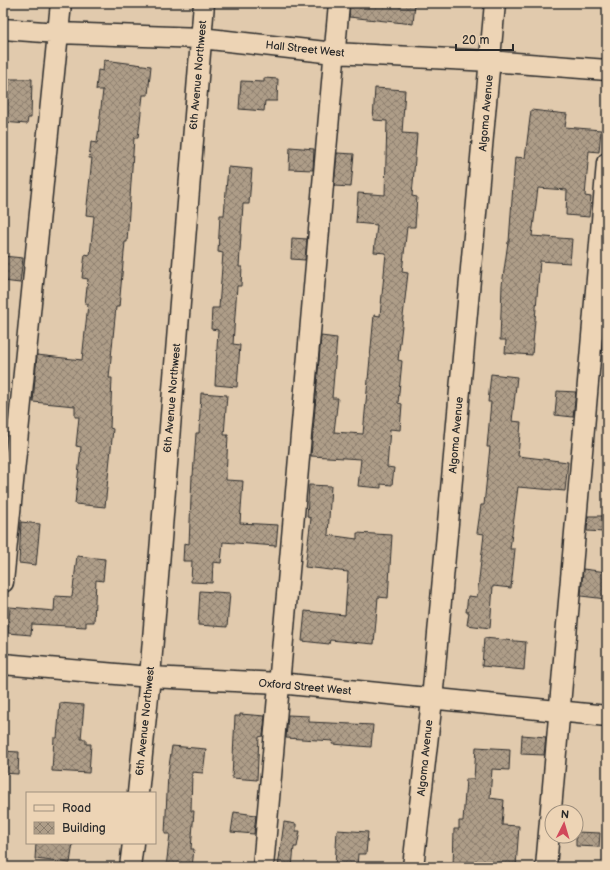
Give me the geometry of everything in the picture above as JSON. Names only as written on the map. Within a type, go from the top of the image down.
[{"type":"street","points":[[3,582],[61,3]]},
{"type":"street","name":"6th Avenue Northwest","points":[[138,792],[150,677],[204,3]]},
{"type":"street","points":[[263,867],[339,3]]},
{"type":"street","name":"Algoma Avenue","points":[[413,867],[432,700],[495,3]]},
{"type":"street","name":"Hall Street West","points":[[3,29],[58,34],[201,38],[334,52],[490,61],[607,70]]},
{"type":"street","points":[[546,867],[607,162]]},
{"type":"street","name":"Oxford Street West","points":[[3,664],[150,677],[279,683],[432,700],[607,716]]},
{"type":"street","points":[[130,867],[133,844]]},
{"type":"building","points":[[350,3],[415,3],[413,24],[349,17]]},
{"type":"building","points":[[104,60],[151,66],[148,95],[143,95],[138,138],[134,138],[127,242],[125,242],[119,307],[116,307],[109,378],[112,378],[110,428],[113,429],[105,507],[75,504],[81,447],[76,446],[79,417],[75,417],[75,406],[33,402],[37,355],[82,360],[88,304],[85,304],[88,279],[82,278],[85,254],[90,255],[94,216],[86,215],[92,158],[89,158],[91,142],[97,143],[103,90],[96,90],[98,70],[103,71]]},
{"type":"building","points":[[264,78],[278,79],[277,101],[265,101],[264,111],[239,109],[241,81],[264,82]]},
{"type":"building","points":[[3,79],[32,79],[31,118],[28,118],[27,124],[3,122]]},
{"type":"building","points":[[375,88],[405,90],[402,133],[417,134],[412,196],[417,197],[415,227],[407,227],[402,272],[408,273],[398,360],[402,361],[398,403],[402,404],[400,430],[390,429],[387,467],[394,468],[392,485],[381,484],[381,488],[358,486],[361,459],[311,456],[321,336],[337,338],[332,398],[338,398],[334,432],[363,434],[374,315],[380,316],[386,253],[374,252],[377,225],[356,223],[358,193],[385,195],[387,121],[373,120]]},
{"type":"building","points":[[531,110],[567,114],[565,127],[601,130],[599,152],[589,151],[585,196],[591,197],[589,217],[566,215],[567,190],[538,188],[532,236],[572,239],[570,263],[540,261],[532,355],[505,353],[506,340],[500,340],[502,285],[509,242],[515,157],[525,158]]},
{"type":"building","points":[[290,147],[314,149],[313,170],[289,169]]},
{"type":"building","points":[[337,153],[354,154],[351,187],[334,186]]},
{"type":"building","points":[[228,167],[252,169],[249,204],[243,204],[239,267],[242,267],[241,286],[237,286],[233,344],[240,345],[237,387],[215,385],[218,330],[211,329],[212,308],[219,308],[223,253],[218,252],[220,215],[224,215]]},
{"type":"building","points":[[292,238],[307,239],[305,260],[291,259]]},
{"type":"building","points":[[3,256],[23,258],[20,283],[3,281]]},
{"type":"building","points":[[491,374],[517,377],[512,421],[521,422],[518,456],[568,462],[565,491],[518,487],[510,549],[515,549],[511,588],[493,586],[490,628],[467,625],[469,612],[466,612],[468,596],[477,597],[484,534],[477,533],[481,505],[484,505],[490,447],[487,447],[491,402],[488,402]]},
{"type":"building","points":[[557,391],[576,392],[573,417],[555,415]]},
{"type":"building","points":[[201,393],[227,395],[224,435],[228,435],[226,480],[243,481],[240,523],[278,525],[276,546],[223,542],[221,563],[213,562],[212,583],[191,582],[192,561],[183,561],[184,543],[189,544],[192,476],[196,433],[199,433]]},
{"type":"building","points":[[309,485],[331,486],[328,535],[357,539],[357,533],[392,535],[388,598],[378,597],[374,644],[330,640],[329,644],[302,641],[305,611],[345,615],[348,572],[305,567],[311,518],[307,517]]},
{"type":"building","points":[[588,516],[605,516],[604,532],[587,531]]},
{"type":"building","points":[[21,522],[40,524],[36,565],[19,563]]},
{"type":"building","points":[[77,556],[105,559],[103,581],[96,580],[94,622],[86,622],[86,627],[32,624],[31,635],[8,633],[10,607],[54,611],[55,596],[72,597]]},
{"type":"building","points":[[583,569],[607,572],[606,599],[581,596]]},
{"type":"building","points":[[200,591],[230,593],[227,627],[198,625]]},
{"type":"building","points":[[484,638],[526,642],[524,670],[482,666]]},
{"type":"building","points":[[60,703],[84,705],[81,739],[86,739],[86,744],[91,744],[89,773],[52,771],[54,738],[57,738]]},
{"type":"building","points":[[240,714],[265,716],[263,736],[259,737],[257,780],[232,778],[235,716],[240,716]]},
{"type":"building","points":[[288,715],[309,716],[309,722],[373,725],[371,747],[332,744],[333,741],[286,738]]},
{"type":"building","points":[[522,735],[546,737],[544,755],[521,754]]},
{"type":"building","points":[[172,746],[206,749],[203,773],[192,772],[191,811],[194,811],[191,849],[194,849],[192,867],[166,867],[170,834],[165,834],[168,773]]},
{"type":"building","points":[[476,747],[510,749],[509,770],[492,769],[490,798],[504,800],[502,825],[519,826],[516,867],[453,867],[454,829],[459,829],[459,821],[463,821],[466,779],[474,779]]},
{"type":"building","points":[[3,751],[19,752],[18,774],[3,773]]},
{"type":"building","points":[[234,812],[256,815],[254,834],[231,832]]},
{"type":"building","points":[[284,822],[296,824],[296,831],[300,831],[297,847],[294,847],[292,867],[278,867]]},
{"type":"building","points":[[337,830],[368,832],[366,854],[358,854],[357,867],[335,867]]},
{"type":"building","points":[[584,832],[600,833],[599,847],[576,846],[576,844],[584,844]]},
{"type":"building","points":[[36,844],[73,844],[70,863],[35,859]]}]
